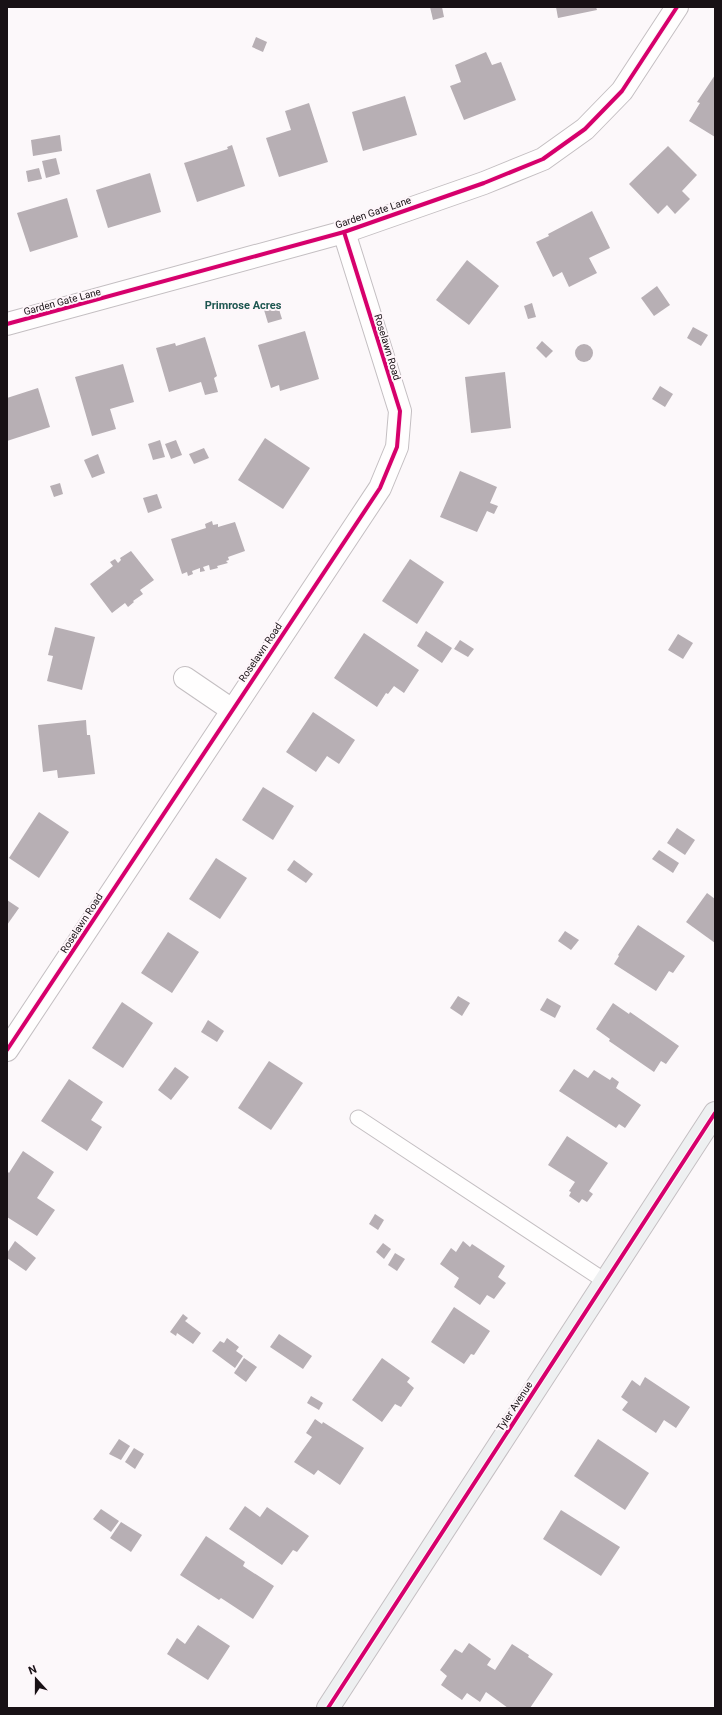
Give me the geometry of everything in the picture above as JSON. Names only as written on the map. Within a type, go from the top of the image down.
[{"type":"street","name":"Garden Gate Lane","points":[[7,324],[344,232],[543,160],[585,129],[622,91],[677,7]]},
{"type":"street","name":"Roselawn Road","points":[[7,1050],[380,488],[397,447],[400,411],[344,232]]},
{"type":"street","points":[[185,678],[232,710]]},
{"type":"street","name":"Tyler Avenue","points":[[328,1708],[715,1113]]},
{"type":"lane","points":[[358,1118],[605,1281]]},
{"type":"building","points":[[430,7],[442,7],[444,17],[433,20]]},
{"type":"building","points":[[556,7],[596,7],[597,10],[558,18]]},
{"type":"building","points":[[256,37],[267,42],[263,52],[252,47]]},
{"type":"building","points":[[486,52],[492,65],[501,62],[516,100],[464,120],[450,86],[461,82],[455,65]]},
{"type":"building","points":[[715,75],[715,137],[689,121],[700,103],[697,102]]},
{"type":"building","points":[[405,96],[417,135],[363,151],[352,112]]},
{"type":"building","points":[[309,103],[328,162],[279,177],[266,138],[291,130],[285,111]]},
{"type":"building","points":[[60,135],[62,151],[33,156],[31,140]]},
{"type":"building","points":[[232,145],[245,186],[197,202],[184,163],[228,149],[227,147]]},
{"type":"building","points":[[668,146],[697,175],[682,191],[690,199],[675,214],[667,205],[658,214],[629,184]]},
{"type":"building","points":[[56,158],[60,174],[46,178],[42,161]]},
{"type":"building","points":[[39,168],[42,179],[28,182],[26,171]]},
{"type":"building","points":[[150,173],[161,212],[108,228],[96,190]]},
{"type":"building","points":[[67,198],[78,237],[30,252],[17,213]]},
{"type":"building","points":[[592,211],[610,248],[589,258],[597,273],[569,287],[562,272],[553,277],[536,242]]},
{"type":"building","points":[[467,260],[499,286],[469,325],[436,300]]},
{"type":"building","points":[[657,286],[670,305],[654,316],[641,298]]},
{"type":"building","points":[[532,303],[536,317],[528,319],[524,306]]},
{"type":"building","points":[[278,306],[282,319],[268,323],[264,310]]},
{"type":"building","points":[[693,327],[708,335],[701,346],[687,338]]},
{"type":"building","points":[[305,331],[319,379],[280,391],[279,385],[271,388],[258,345]]},
{"type":"building","points":[[205,337],[217,376],[214,378],[218,392],[205,395],[201,382],[169,392],[156,348],[175,343],[176,346]]},
{"type":"building","points":[[542,341],[553,351],[546,358],[536,348]]},
{"type":"building","points":[[584,344],[588,345],[592,349],[592,357],[588,361],[584,362],[580,361],[576,357],[575,353],[576,349],[580,345]]},
{"type":"building","points":[[123,364],[134,402],[110,409],[116,429],[92,436],[75,377]]},
{"type":"building","points":[[505,372],[511,428],[471,433],[465,377]]},
{"type":"building","points":[[660,386],[673,394],[665,407],[652,399]]},
{"type":"building","points":[[38,388],[50,427],[7,441],[7,398]]},
{"type":"building","points":[[265,438],[310,468],[283,509],[238,480]]},
{"type":"building","points":[[160,440],[165,457],[153,460],[148,444]]},
{"type":"building","points":[[176,440],[182,455],[171,459],[165,444]]},
{"type":"building","points":[[204,448],[209,458],[194,464],[189,454]]},
{"type":"building","points":[[98,454],[105,473],[92,478],[84,460]]},
{"type":"building","points":[[460,471],[497,487],[490,503],[498,506],[494,514],[487,511],[477,532],[440,517]]},
{"type":"building","points":[[60,483],[63,494],[54,497],[50,486]]},
{"type":"building","points":[[157,494],[162,508],[148,513],[143,498]]},
{"type":"building","points":[[212,521],[213,525],[218,524],[218,527],[235,522],[245,551],[228,557],[229,560],[226,561],[228,563],[217,566],[218,568],[210,570],[209,565],[203,567],[205,571],[200,572],[200,568],[192,571],[193,574],[188,576],[187,572],[182,574],[171,539],[206,528],[205,524]]},
{"type":"building","points":[[131,551],[154,580],[140,590],[143,594],[133,601],[134,602],[128,607],[125,603],[112,613],[90,584],[113,566],[110,562],[115,559],[118,563],[121,560],[120,558]]},
{"type":"building","points":[[410,559],[444,582],[417,624],[382,601]]},
{"type":"building","points":[[55,627],[95,637],[82,690],[47,681],[53,656],[48,655]]},
{"type":"building","points":[[426,631],[452,648],[442,663],[417,646]]},
{"type":"building","points":[[364,633],[419,670],[404,693],[394,686],[388,694],[386,693],[377,707],[334,678]]},
{"type":"building","points":[[678,634],[693,643],[683,659],[668,650]]},
{"type":"building","points":[[460,640],[474,649],[468,657],[454,649]]},
{"type":"building","points":[[313,712],[355,740],[339,764],[327,756],[316,772],[286,752]]},
{"type":"building","points":[[86,720],[87,735],[90,735],[95,774],[58,778],[57,770],[43,772],[38,725]]},
{"type":"building","points":[[263,787],[294,806],[273,840],[242,820]]},
{"type":"building","points":[[39,812],[69,832],[39,878],[9,858]]},
{"type":"building","points":[[677,828],[695,840],[685,855],[667,843]]},
{"type":"building","points":[[659,850],[679,863],[673,873],[652,859]]},
{"type":"building","points":[[216,858],[247,878],[220,919],[189,899]]},
{"type":"building","points":[[294,860],[313,874],[306,883],[287,870]]},
{"type":"building","points":[[707,893],[715,899],[715,943],[686,922]]},
{"type":"building","points":[[7,900],[19,908],[7,925]]},
{"type":"building","points":[[638,925],[685,956],[673,973],[669,971],[656,991],[614,964],[619,956],[618,955]]},
{"type":"building","points":[[565,931],[579,940],[571,950],[558,941]]},
{"type":"building","points":[[168,932],[199,952],[172,993],[141,973]]},
{"type":"building","points":[[458,996],[470,1003],[462,1016],[450,1008]]},
{"type":"building","points":[[547,998],[561,1006],[555,1018],[540,1010]]},
{"type":"building","points":[[122,1002],[153,1023],[123,1068],[92,1048]]},
{"type":"building","points":[[613,1003],[629,1014],[630,1012],[679,1046],[666,1064],[661,1061],[654,1072],[609,1041],[610,1039],[596,1029]]},
{"type":"building","points":[[208,1020],[224,1031],[217,1042],[201,1032]]},
{"type":"building","points":[[269,1061],[303,1083],[271,1130],[238,1108]]},
{"type":"building","points":[[175,1067],[189,1077],[171,1100],[158,1090]]},
{"type":"building","points":[[574,1069],[588,1078],[594,1070],[610,1080],[612,1077],[619,1082],[616,1088],[641,1105],[625,1128],[619,1124],[616,1128],[559,1091]]},
{"type":"building","points":[[69,1079],[103,1102],[91,1120],[102,1127],[87,1151],[41,1121]]},
{"type":"building","points":[[567,1136],[608,1163],[589,1191],[593,1194],[587,1202],[582,1199],[579,1203],[569,1196],[571,1192],[569,1191],[575,1182],[548,1165]]},
{"type":"building","points":[[23,1151],[54,1172],[37,1198],[55,1210],[37,1236],[7,1217],[7,1171],[9,1173]]},
{"type":"building","points":[[375,1214],[384,1220],[378,1230],[369,1224]]},
{"type":"building","points":[[15,1241],[36,1258],[26,1271],[7,1258],[7,1253]]},
{"type":"building","points":[[463,1241],[470,1247],[472,1244],[505,1266],[498,1277],[506,1283],[494,1299],[487,1295],[480,1305],[454,1287],[459,1278],[440,1264],[451,1248],[456,1252]]},
{"type":"building","points":[[383,1243],[391,1249],[384,1259],[376,1252]]},
{"type":"building","points":[[395,1253],[405,1259],[397,1271],[388,1265]]},
{"type":"building","points":[[454,1307],[490,1331],[474,1355],[471,1354],[464,1364],[431,1342]]},
{"type":"building","points":[[183,1314],[188,1318],[185,1321],[201,1333],[193,1344],[177,1333],[176,1336],[170,1332]]},
{"type":"building","points":[[279,1334],[312,1356],[303,1369],[270,1347]]},
{"type":"building","points":[[227,1338],[239,1347],[236,1351],[243,1356],[235,1368],[212,1351],[220,1341],[224,1343]]},
{"type":"building","points":[[244,1358],[257,1367],[246,1382],[234,1373]]},
{"type":"building","points":[[382,1358],[410,1378],[407,1382],[414,1388],[401,1407],[395,1404],[382,1422],[352,1400]]},
{"type":"building","points":[[645,1377],[690,1407],[676,1428],[664,1420],[656,1433],[622,1410],[628,1402],[621,1397],[632,1380],[640,1386]]},
{"type":"building","points":[[311,1396],[323,1403],[319,1410],[307,1403]]},
{"type":"building","points":[[315,1419],[322,1424],[323,1422],[364,1448],[340,1485],[318,1470],[314,1475],[294,1462],[312,1437],[306,1433]]},
{"type":"building","points":[[119,1439],[130,1446],[121,1460],[109,1454]]},
{"type":"building","points":[[598,1439],[649,1473],[625,1510],[574,1476]]},
{"type":"building","points":[[134,1448],[144,1454],[135,1469],[125,1462]]},
{"type":"building","points":[[245,1506],[260,1517],[267,1507],[309,1536],[297,1552],[293,1550],[282,1565],[229,1529]]},
{"type":"building","points":[[101,1509],[119,1521],[111,1532],[93,1519]]},
{"type":"building","points":[[561,1510],[620,1547],[601,1576],[543,1539]]},
{"type":"building","points":[[121,1522],[142,1535],[131,1552],[110,1538]]},
{"type":"building","points":[[206,1536],[245,1562],[243,1566],[274,1586],[253,1619],[221,1598],[219,1600],[180,1575]]},
{"type":"building","points":[[198,1625],[230,1646],[208,1680],[167,1654],[177,1638],[185,1644]]},
{"type":"building","points":[[469,1643],[491,1659],[487,1665],[495,1670],[512,1644],[553,1674],[530,1708],[508,1708],[486,1692],[480,1702],[467,1693],[462,1700],[441,1685],[447,1676],[440,1670],[455,1649],[462,1653]]},
{"type":"cycle path","points":[[7,324],[344,232],[484,183],[543,159],[585,129],[622,91],[677,7]]},
{"type":"cycle path","points":[[7,1050],[380,488],[397,447],[400,411],[344,232]]},
{"type":"cycle path","points":[[328,1708],[715,1113]]},
{"type":"district","name":"Primrose Acres","points":[[243,305]]}]
